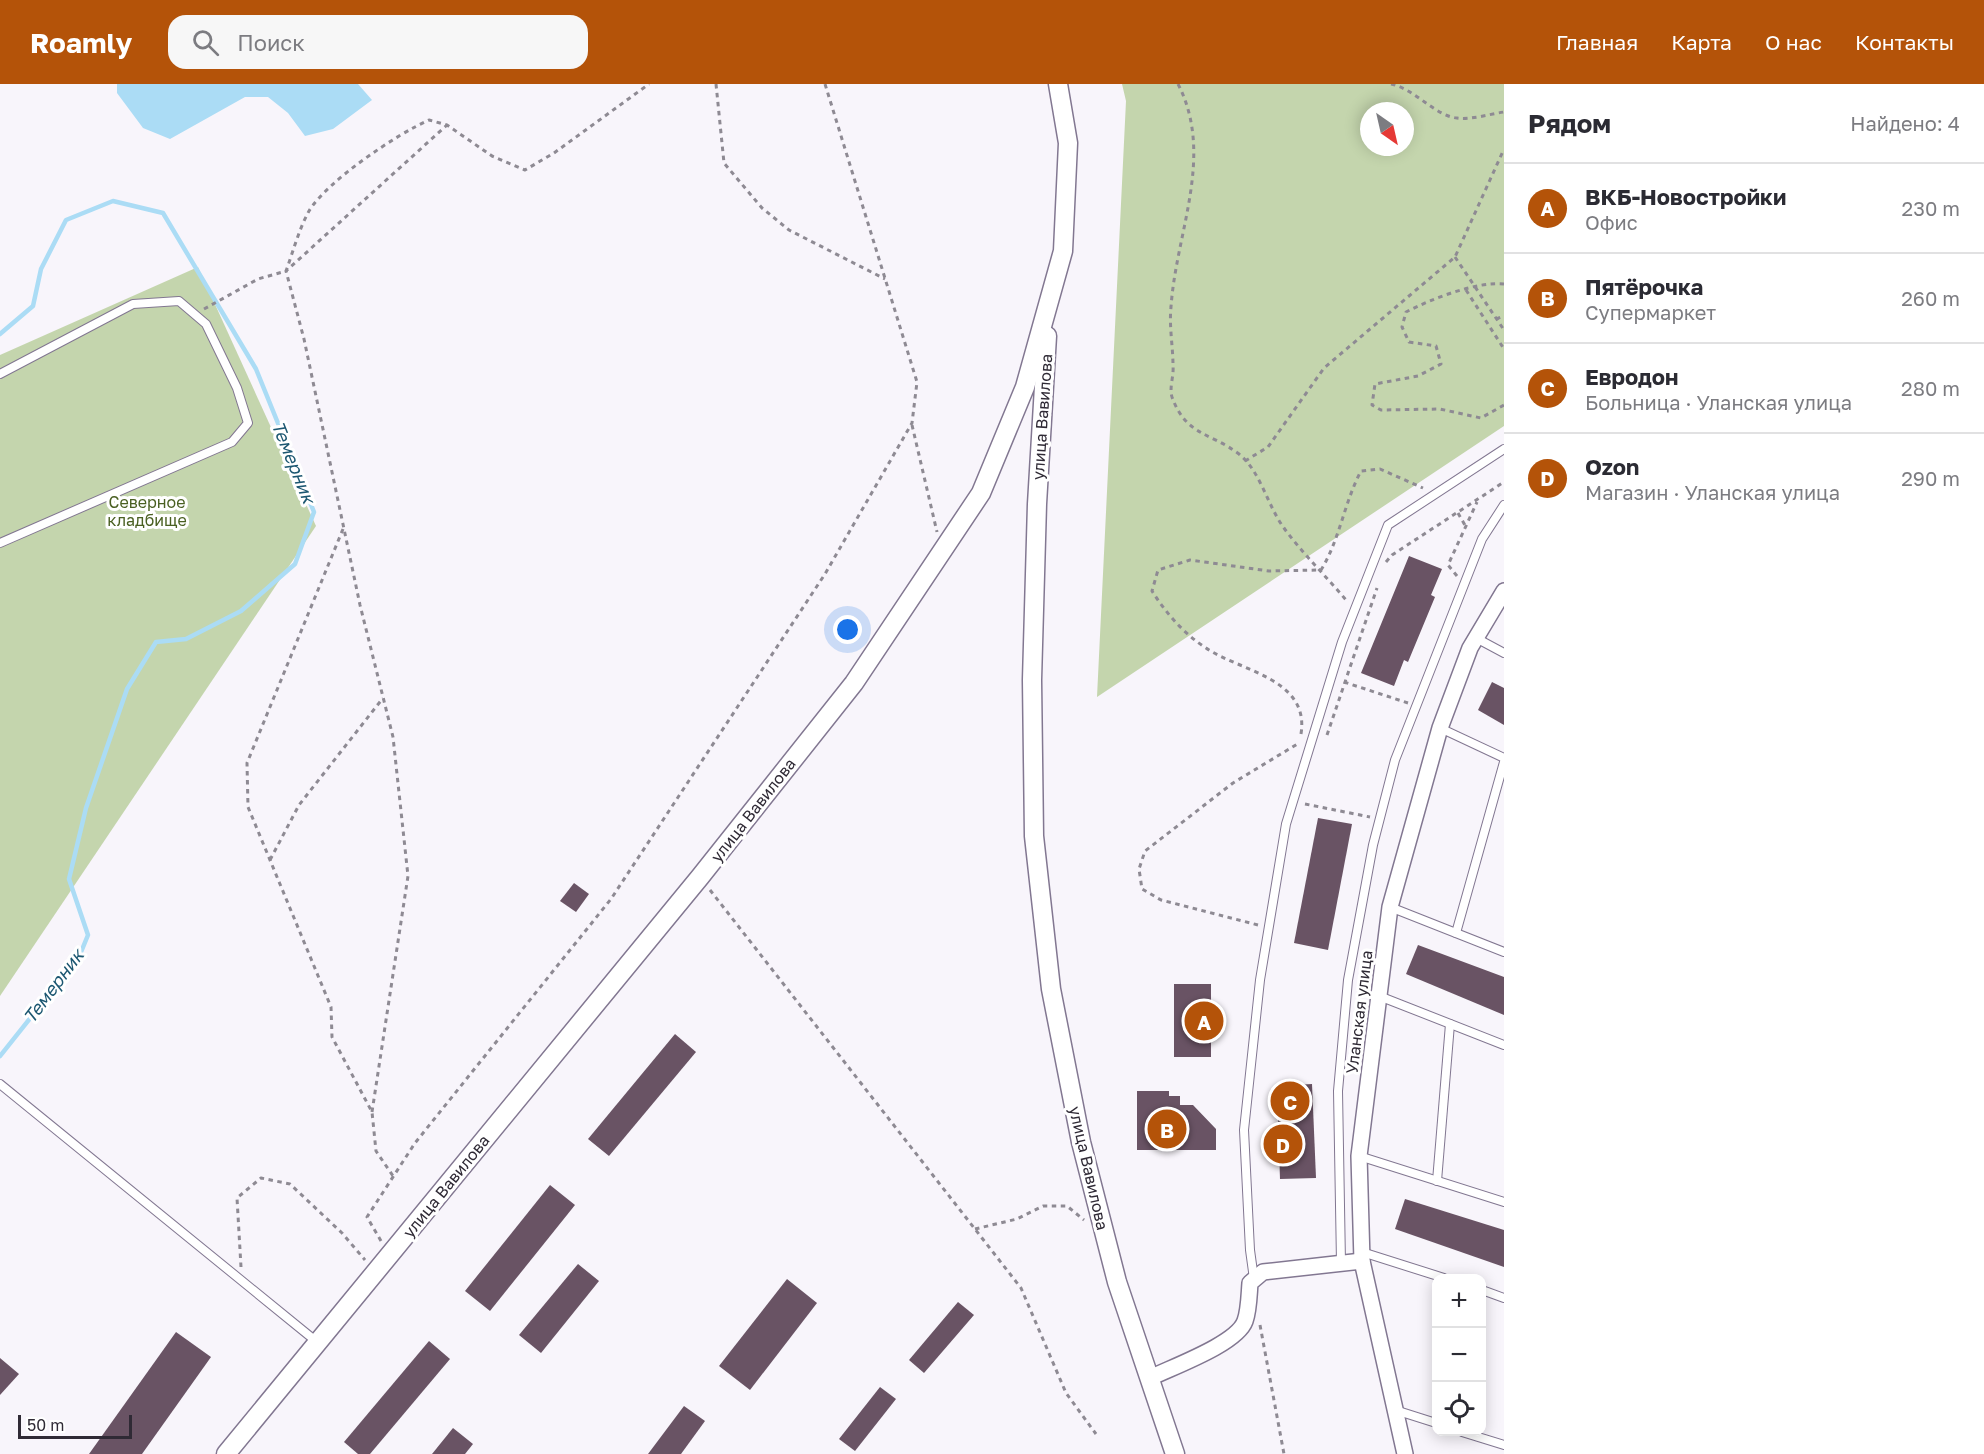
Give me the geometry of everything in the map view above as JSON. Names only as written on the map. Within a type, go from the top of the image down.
[{"type":"street","name":"улица Вавилова","points":[[226,1454],[700,877],[854,683],[981,493],[1025,387],[1063,250],[1068,143],[1058,84]]},
{"type":"street","name":"улица Вавилова","points":[[1050,298],[1037,504],[1032,680],[1034,836],[1051,989],[1081,1142],[1117,1281],[1175,1454]]},
{"type":"street","name":"Уланская улица","points":[[1405,1454],[1393,1409],[1362,1257],[1359,1156],[1390,907],[1440,728],[1476,638],[1504,591]]},
{"type":"street","points":[[1150,1378],[1228,1340],[1241,1329],[1246,1320],[1250,1283],[1263,1272],[1341,1263],[1362,1257]]},
{"type":"lane","points":[[0,374],[134,304],[179,301],[206,324],[237,388],[248,423],[232,442],[0,543]]},
{"type":"lane","points":[[1254,1279],[1250,1250],[1244,1130],[1268,928],[1286,824],[1342,642],[1388,525],[1504,449]]},
{"type":"lane","points":[[1341,1263],[1337,1139],[1340,1068],[1348,980],[1380,819],[1395,760],[1482,539],[1504,505]]},
{"type":"lane","points":[[1476,638],[1504,653]]},
{"type":"lane","points":[[1440,728],[1504,760],[1456,933]]},
{"type":"lane","points":[[1390,907],[1504,952]]},
{"type":"lane","points":[[1379,996],[1504,1045]]},
{"type":"lane","points":[[1437,1181],[1450,1024]]},
{"type":"lane","points":[[0,1084],[318,1343]]},
{"type":"lane","points":[[1359,1156],[1504,1202]]},
{"type":"lane","points":[[1362,1257],[1432,1275]]},
{"type":"lane","points":[[1486,1291],[1504,1298]]},
{"type":"lane","points":[[1393,1409],[1432,1421]]},
{"type":"lane","points":[[1478,1436],[1504,1445]]},
{"type":"path","points":[[393,1176],[376,1151],[372,1112],[408,876],[393,737],[343,527],[304,339],[286,271],[309,211],[343,176],[409,129],[429,120],[447,125],[492,156],[525,170],[555,153],[648,84]]},
{"type":"path","points":[[716,84],[724,163],[762,208],[789,230],[885,279]]},
{"type":"path","points":[[825,84],[917,382],[912,423],[941,553]]},
{"type":"path","points":[[1178,84],[1192,117],[1196,145],[1191,190],[1171,305],[1170,339],[1173,366],[1171,394],[1181,418],[1202,433],[1225,445],[1252,469],[1284,528],[1355,611]]},
{"type":"path","points":[[1391,84],[1406,87],[1433,106],[1456,118],[1504,112]]},
{"type":"path","points":[[195,315],[258,279],[286,271],[447,125]]},
{"type":"path","points":[[1245,461],[1269,447],[1324,368],[1455,257],[1504,149]]},
{"type":"path","points":[[1455,257],[1504,330]]},
{"type":"path","points":[[1504,284],[1491,282],[1421,304],[1406,312],[1402,327],[1409,342],[1436,346],[1442,364],[1418,376],[1376,384],[1372,405],[1381,410],[1440,409],[1481,418],[1504,405]]},
{"type":"path","points":[[1466,290],[1504,349]]},
{"type":"path","points":[[1496,319],[1504,316]]},
{"type":"path","points":[[389,1256],[367,1217],[415,1143],[611,899],[825,574],[912,423]]},
{"type":"path","points":[[1321,570],[1331,554],[1349,494],[1361,471],[1380,469],[1435,494]]},
{"type":"path","points":[[1382,573],[1392,555],[1504,482]]},
{"type":"path","points":[[1458,513],[1466,527]]},
{"type":"path","points":[[343,527],[247,763],[248,807],[331,1007],[332,1037],[372,1112]]},
{"type":"path","points":[[1268,928],[1161,900],[1142,889],[1139,869],[1145,851],[1233,783],[1299,743],[1302,724],[1295,700],[1278,682],[1206,648],[1168,615],[1152,591],[1158,570],[1190,560],[1269,571],[1321,570]]},
{"type":"path","points":[[1326,738],[1378,584]]},
{"type":"path","points":[[1344,682],[1416,707]]},
{"type":"path","points":[[270,860],[299,805],[383,698]]},
{"type":"path","points":[[1308,794],[1304,806],[1380,819]]},
{"type":"path","points":[[700,877],[1022,1288],[1066,1394],[1096,1434]]},
{"type":"path","points":[[242,1281],[237,1198],[261,1178],[290,1184],[342,1233],[375,1272]]},
{"type":"path","points":[[975,1229],[1017,1219],[1043,1206],[1067,1206],[1106,1239]]},
{"type":"path","points":[[1260,1321],[1284,1454]]},
{"type":"green space","points":[[1122,84],[1504,84],[1504,426],[1097,697],[1126,101]]},
{"type":"green space","name":"Северное кладбище","points":[[198,267],[316,526],[0,996],[0,355]]},
{"type":"water","points":[[117,84],[358,84],[372,100],[333,129],[305,136],[288,113],[268,97],[245,97],[170,139],[143,128],[117,93]]},
{"type":"building","points":[[1409,556],[1442,569],[1431,595],[1435,597],[1408,662],[1404,660],[1394,686],[1361,673]]},
{"type":"building","points":[[1492,682],[1504,688],[1504,725],[1478,710]]},
{"type":"building","points":[[1318,818],[1352,824],[1328,950],[1294,943]]},
{"type":"building","points":[[574,883],[589,894],[576,912],[560,901]]},
{"type":"building","points":[[1418,945],[1504,977],[1504,1015],[1406,974]]},
{"type":"building","points":[[1174,984],[1211,984],[1211,1057],[1174,1057]]},
{"type":"building","points":[[675,1034],[696,1052],[609,1156],[588,1139]]},
{"type":"building","points":[[1312,1084],[1316,1178],[1280,1179],[1277,1086]]},
{"type":"building","points":[[1137,1091],[1169,1091],[1169,1096],[1180,1096],[1180,1105],[1193,1105],[1216,1129],[1216,1150],[1137,1150]]},
{"type":"building","points":[[550,1185],[575,1205],[490,1311],[465,1291]]},
{"type":"building","points":[[1405,1199],[1504,1230],[1504,1267],[1395,1229]]},
{"type":"building","points":[[578,1264],[599,1281],[541,1353],[519,1335]]},
{"type":"building","points":[[787,1279],[817,1303],[750,1390],[719,1366]]},
{"type":"building","points":[[958,1302],[974,1315],[924,1373],[909,1360]]},
{"type":"building","points":[[176,1332],[211,1357],[142,1454],[89,1454]]},
{"type":"building","points":[[429,1341],[450,1359],[370,1454],[358,1454],[344,1442]]},
{"type":"building","points":[[0,1358],[19,1374],[0,1395]]},
{"type":"building","points":[[880,1387],[896,1399],[855,1451],[839,1439]]},
{"type":"building","points":[[684,1406],[705,1421],[681,1454],[648,1454]]},
{"type":"building","points":[[453,1428],[473,1444],[465,1454],[432,1454]]},
{"type":"waterway","name":"Темерник","points":[[0,334],[33,306],[41,269],[66,220],[113,201],[163,213],[256,369],[314,512],[295,564],[241,611],[186,639],[156,642],[127,689],[86,808],[69,879],[88,935],[79,957],[0,1056]]},
{"type":"place","name":"ВКБ-Новостройки","points":[[1204,1021]]},
{"type":"place","name":"Евродон","points":[[1290,1101]]},
{"type":"place","name":"Пятёрочка","points":[[1167,1129]]},
{"type":"place","name":"Ozon","points":[[1283,1144]]}]
